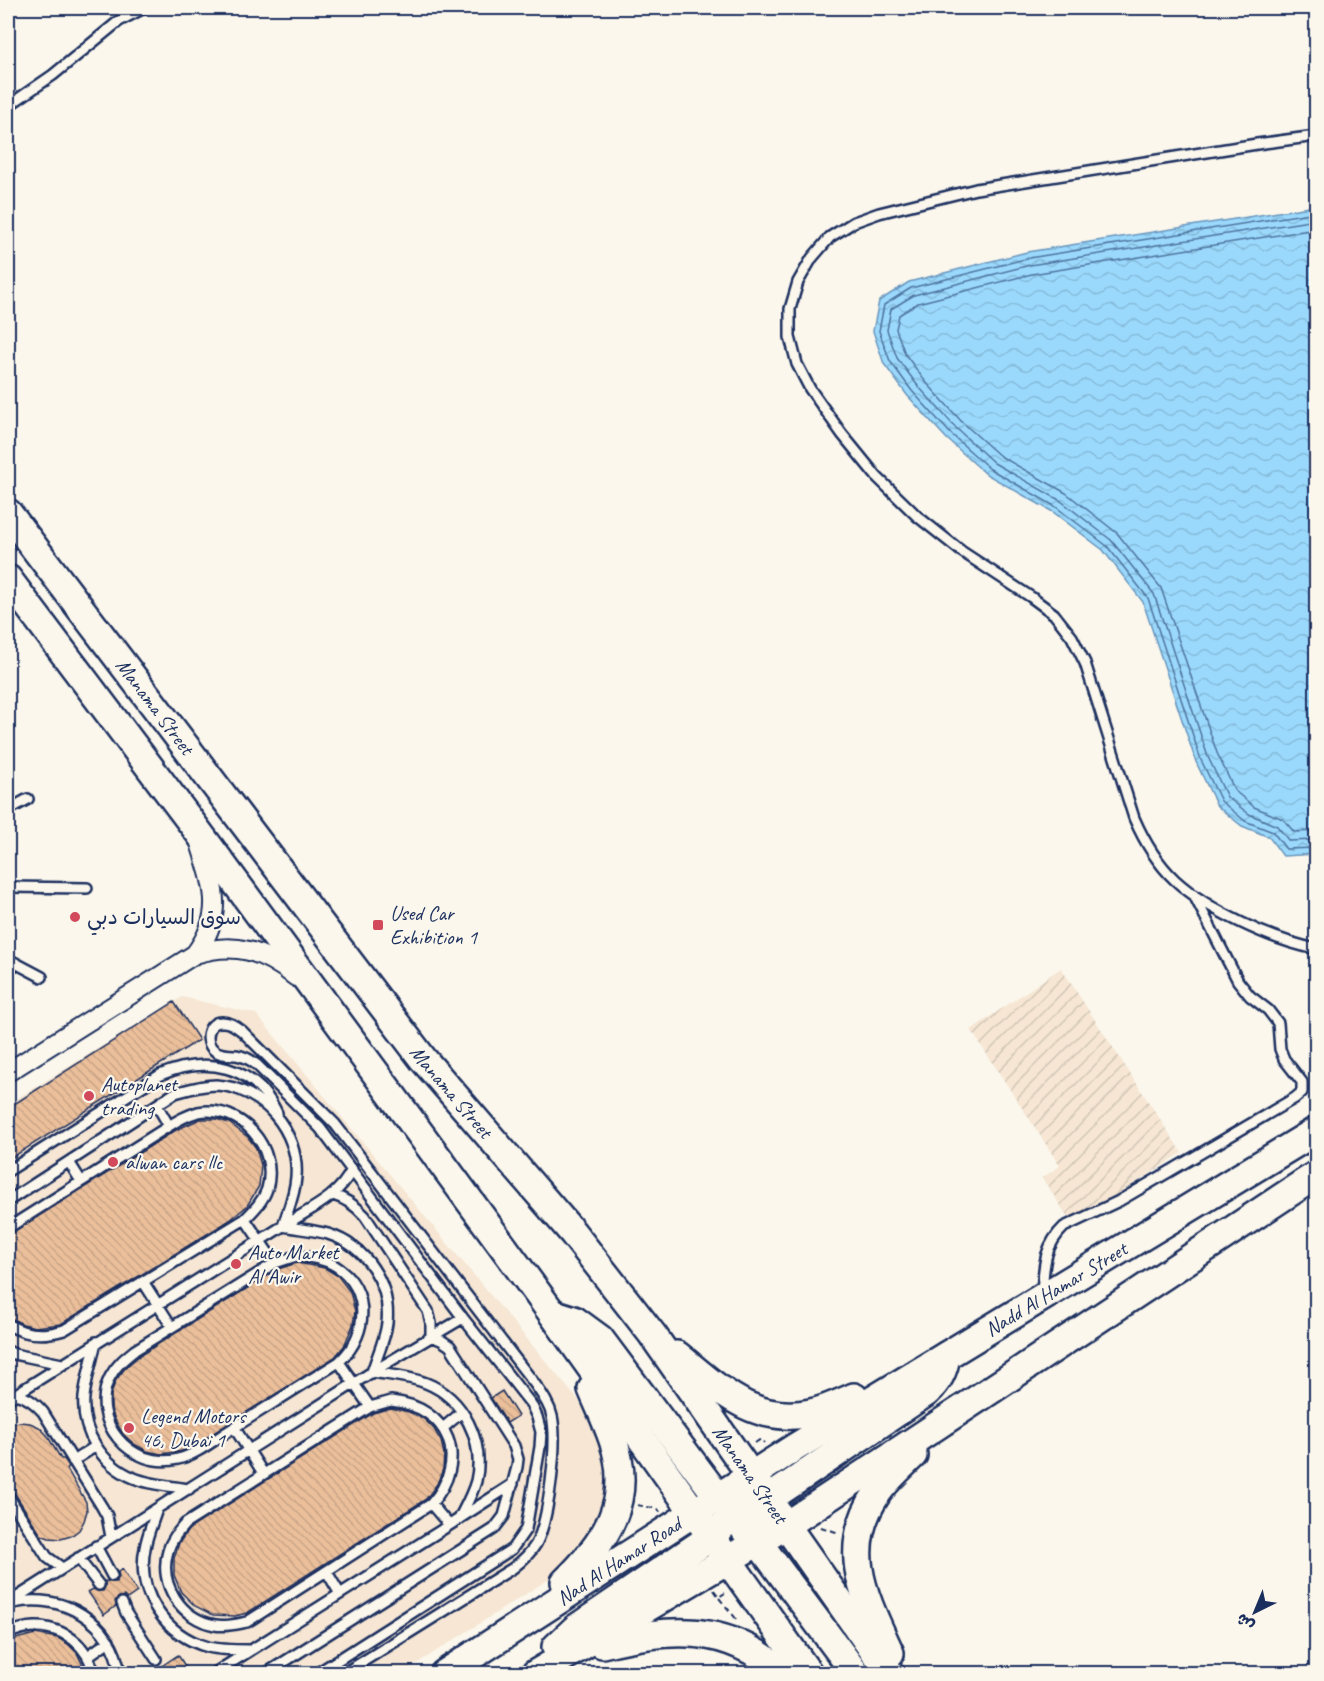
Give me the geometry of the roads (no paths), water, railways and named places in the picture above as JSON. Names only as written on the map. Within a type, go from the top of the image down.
[{"type":"main road","name":"Manama Street","points":[[8,513],[423,1059],[573,1233],[652,1334],[751,1476]]},
{"type":"main road","name":"Manama Street","points":[[8,579],[552,1313],[693,1513],[739,1518]]},
{"type":"main road","name":"Nadd Al Hamar Street","points":[[751,1476],[1317,1131]]},
{"type":"main road","points":[[739,1518],[785,1526],[1317,1175]]},
{"type":"main road","points":[[552,1313],[574,1320],[600,1339],[856,1674]]},
{"type":"main road","points":[[536,1673],[554,1649],[575,1629],[927,1392],[944,1367],[935,1362],[826,1408],[805,1414],[783,1415],[755,1410],[731,1398],[652,1334]]},
{"type":"main road","points":[[523,1622],[592,1554],[608,1529],[618,1500],[619,1470],[613,1440],[572,1341]]},
{"type":"main road","points":[[899,1674],[861,1583],[857,1554],[858,1539],[866,1513],[879,1490],[955,1413]]},
{"type":"main road","points":[[536,1673],[728,1560],[751,1476]]},
{"type":"main road","name":"Nad Al Hamar Road","points":[[444,1674],[693,1513]]},
{"type":"main road","name":"Manama Street","points":[[785,1526],[890,1674]]},
{"type":"main road","points":[[728,1560],[809,1674]]},
{"type":"main road","points":[[577,1649],[656,1633],[687,1632],[733,1642],[765,1659],[783,1674]]},
{"type":"street","points":[[195,954],[212,922],[215,899],[211,877],[196,830]]},
{"type":"street","points":[[8,1072],[195,954],[217,949],[252,951],[282,966],[314,991]]},
{"type":"lane","points":[[8,106],[53,75],[119,21],[144,8]]},
{"type":"lane","points":[[1317,136],[976,189],[879,213],[854,222],[830,237],[812,258],[798,282],[790,309],[790,337],[797,364],[810,389],[877,477],[917,516],[961,551],[1054,614],[1072,637],[1084,663],[1134,818],[1144,840],[1158,861],[1174,879],[1194,895],[1250,926],[1317,950]]},
{"type":"lane","points":[[8,810],[28,800]]},
{"type":"lane","points":[[8,888],[87,888]]},
{"type":"lane","points":[[1042,1298],[1044,1260],[1047,1250],[1057,1233],[1064,1227],[1119,1201],[1302,1092],[1300,1079],[1284,1059],[1280,1049],[1278,1023],[1238,981],[1194,895]]},
{"type":"lane","points":[[8,959],[42,977]]},
{"type":"lane","points":[[316,1674],[503,1556],[520,1540],[526,1529],[541,1432],[531,1404],[320,1128],[249,1059],[219,1053],[212,1049],[208,1043],[210,1028],[222,1021],[233,1024],[242,1031],[335,1124],[534,1383],[544,1397],[551,1414],[554,1431],[545,1517],[542,1532],[535,1546],[525,1558],[343,1674]]},
{"type":"lane","points":[[8,1171],[160,1075],[176,1067],[194,1064],[212,1065],[230,1069],[246,1077],[261,1089],[272,1103],[288,1134],[295,1155],[296,1177],[283,1226]]},
{"type":"lane","points":[[8,1201],[175,1093],[196,1086],[218,1085],[240,1090],[260,1100],[280,1120]]},
{"type":"lane","points":[[157,1105],[169,1126]]},
{"type":"lane","points":[[8,1228],[183,1117],[200,1112],[217,1112],[233,1117],[248,1126],[259,1139],[267,1155],[269,1172],[267,1189],[259,1204],[245,1219],[64,1330],[37,1335],[23,1332],[8,1324]]},
{"type":"lane","points":[[69,1161],[81,1181]]},
{"type":"lane","points":[[11,1396],[333,1194],[341,1187],[352,1169]]},
{"type":"lane","points":[[333,1194],[356,1206],[365,1216],[428,1311],[432,1336]]},
{"type":"lane","points":[[245,1219],[275,1263]]},
{"type":"lane","points":[[283,1226],[328,1234],[346,1242],[362,1254],[374,1269],[383,1286],[387,1305],[387,1325],[372,1372]]},
{"type":"lane","points":[[296,1256],[312,1257],[341,1270],[352,1282],[359,1297],[362,1313],[361,1329],[355,1344],[339,1362],[195,1452],[178,1459],[159,1461],[140,1457],[124,1447],[112,1432],[105,1414],[104,1396],[109,1377],[120,1362],[172,1327],[275,1263],[296,1256]]},
{"type":"lane","points":[[144,1282],[172,1327]]},
{"type":"lane","points":[[8,1604],[354,1383],[463,1317]]},
{"type":"lane","points":[[265,1674],[494,1529],[504,1516],[518,1459],[514,1446],[450,1346],[432,1336]]},
{"type":"lane","points":[[96,1342],[84,1397],[86,1423],[96,1446],[113,1465],[135,1479],[189,1489]]},
{"type":"lane","points":[[8,1351],[62,1364]]},
{"type":"lane","points":[[339,1362],[370,1407]]},
{"type":"lane","points":[[372,1372],[427,1383],[446,1396],[462,1412],[475,1438],[478,1468],[470,1496],[459,1519]]},
{"type":"lane","points":[[11,1396],[26,1397],[35,1403],[107,1516],[111,1537]]},
{"type":"lane","points":[[392,1401],[407,1402],[421,1408],[443,1428],[450,1444],[452,1460],[449,1477],[442,1492],[431,1504],[327,1572],[247,1622],[231,1626],[215,1625],[199,1620],[185,1611],[175,1599],[168,1584],[165,1567],[168,1551],[174,1536],[198,1514],[370,1407],[392,1401]]},
{"type":"lane","points":[[443,1428],[462,1412]]},
{"type":"lane","points":[[234,1427],[263,1473]]},
{"type":"lane","points":[[73,1461],[96,1446]]},
{"type":"lane","points":[[213,1674],[513,1484]]},
{"type":"lane","points":[[8,1499],[47,1557],[62,1568]]},
{"type":"lane","points":[[431,1504],[449,1525]]},
{"type":"lane","points":[[157,1509],[144,1549],[143,1567],[152,1603],[176,1631],[192,1641],[210,1647],[249,1650]]},
{"type":"lane","points":[[96,1546],[112,1576]]},
{"type":"lane","points":[[78,1558],[99,1585]]},
{"type":"lane","points":[[327,1572],[340,1594]]},
{"type":"lane","points":[[8,1604],[37,1600],[53,1601],[68,1606],[95,1624],[109,1641],[120,1674]]},
{"type":"lane","points":[[120,1604],[156,1659]]},
{"type":"lane","points":[[8,1634],[24,1628],[39,1626],[67,1635],[79,1644],[88,1656],[94,1674]]},
{"type":"lane","points":[[88,1656],[109,1641]]},
{"type":"water","points":[[1316,206],[1316,854],[1283,856],[1269,837],[1242,826],[1217,806],[1196,762],[1143,602],[1103,550],[1053,512],[986,474],[946,438],[907,395],[884,364],[873,331],[879,301],[909,282],[1027,252]]},
{"type":"place","name":"سوق السيارات دبي","points":[[75,917]]},
{"type":"place","name":"Used Car Exhibition 1","points":[[378,925]]},
{"type":"place","name":"Autoplanet trading","points":[[89,1096]]},
{"type":"place","name":"alwan cars llc","points":[[113,1162]]},
{"type":"place","name":"Auto Market Al Awir","points":[[236,1264]]},
{"type":"place","name":"Legend Motors 46, Dubai 1","points":[[129,1428]]}]
